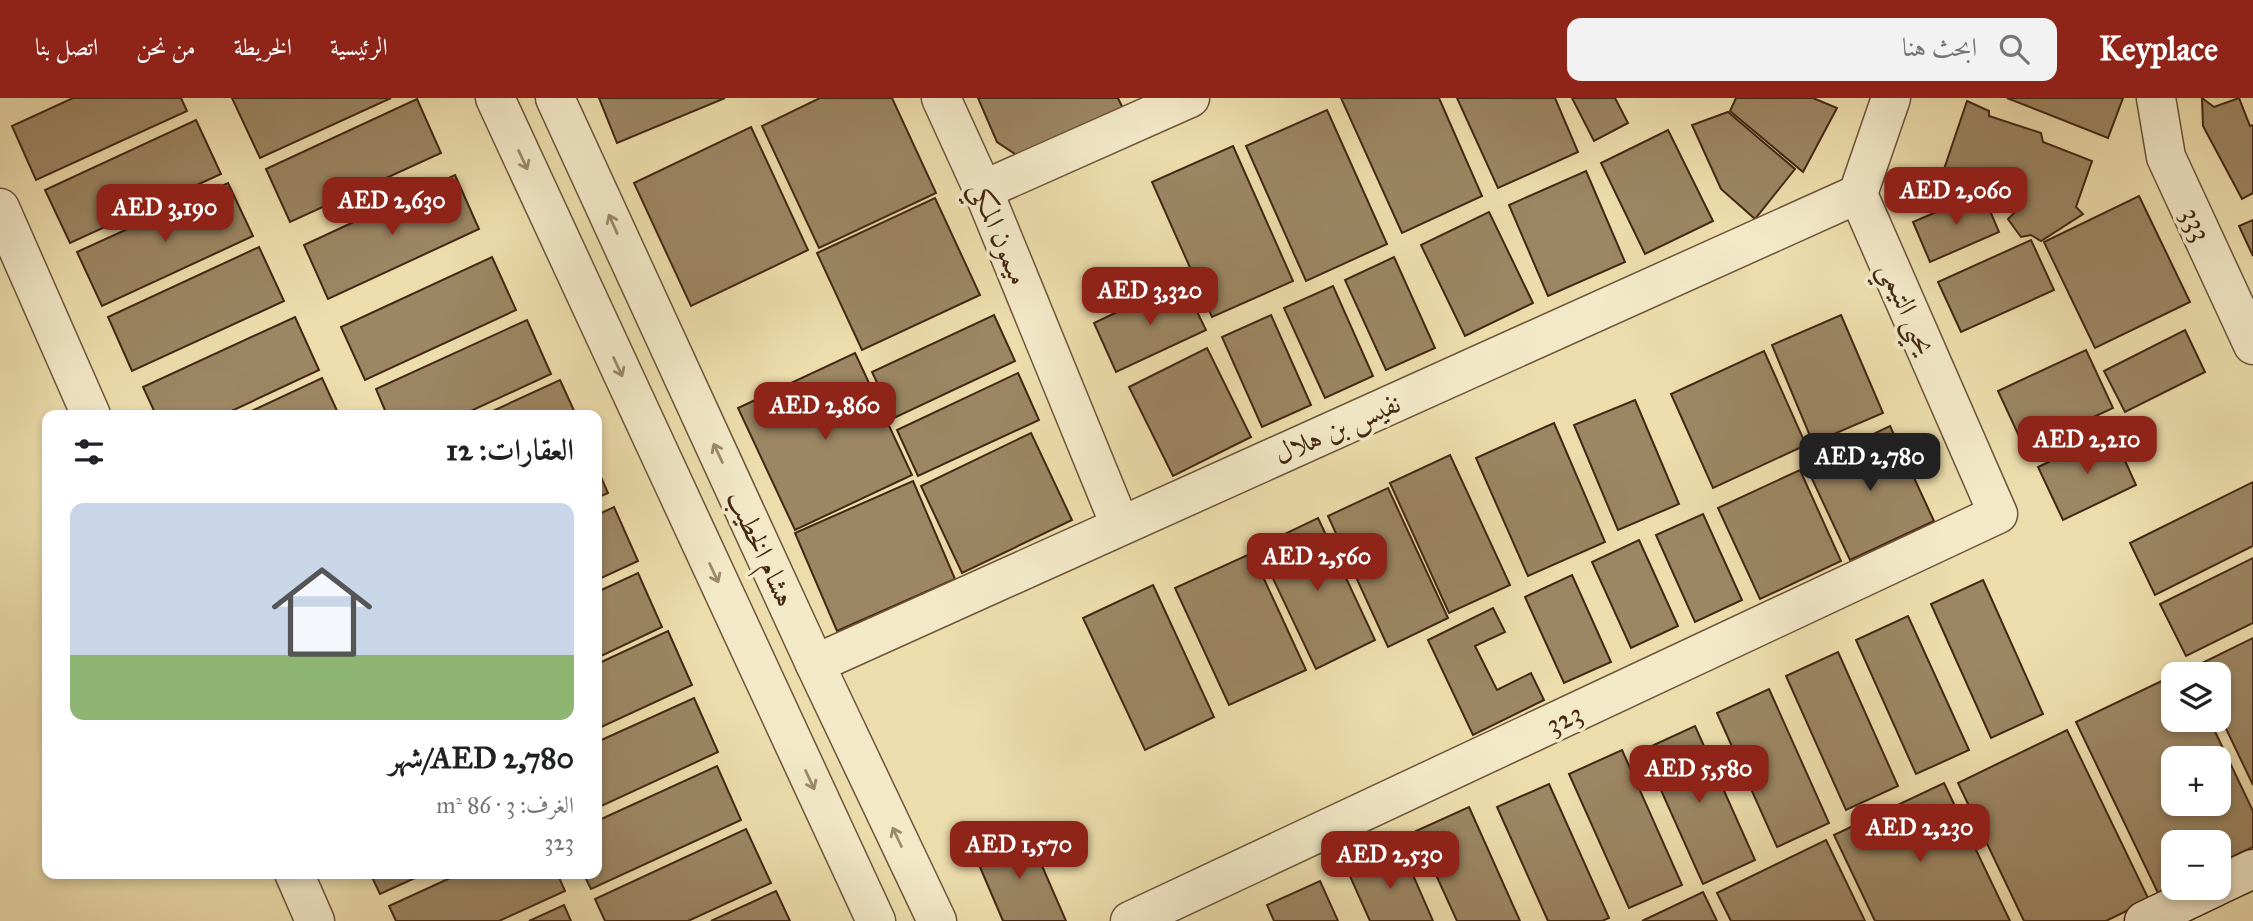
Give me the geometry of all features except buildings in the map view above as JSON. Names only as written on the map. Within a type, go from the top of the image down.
[{"type":"street","name":"هشام الخطيب","points":[[495,98],[876,921]]},
{"type":"street","name":"هشام الخطيب","points":[[555,98],[937,921]]},
{"type":"street","name":"ميمون المكي","points":[[941,98],[983,190],[1120,525]]},
{"type":"street","points":[[983,190],[1190,98]]},
{"type":"street","points":[[1858,194],[1891,98]]},
{"type":"street","name":"333","points":[[2156,98],[2166,157],[2253,345]]},
{"type":"street","name":"يحيى التيمي","points":[[1858,194],[1998,514]]},
{"type":"street","name":"نفيس بن هلال","points":[[816,664],[1858,194]]},
{"type":"street","points":[[0,208],[89,410]]},
{"type":"street","points":[[586,298],[636,275]]},
{"type":"street","name":"323","points":[[1130,921],[1998,514]]},
{"type":"street","points":[[2231,879],[2253,869]]},
{"type":"street","points":[[297,879],[316,921]]},
{"type":"street","points":[[2144,921],[2188,900]]}]
